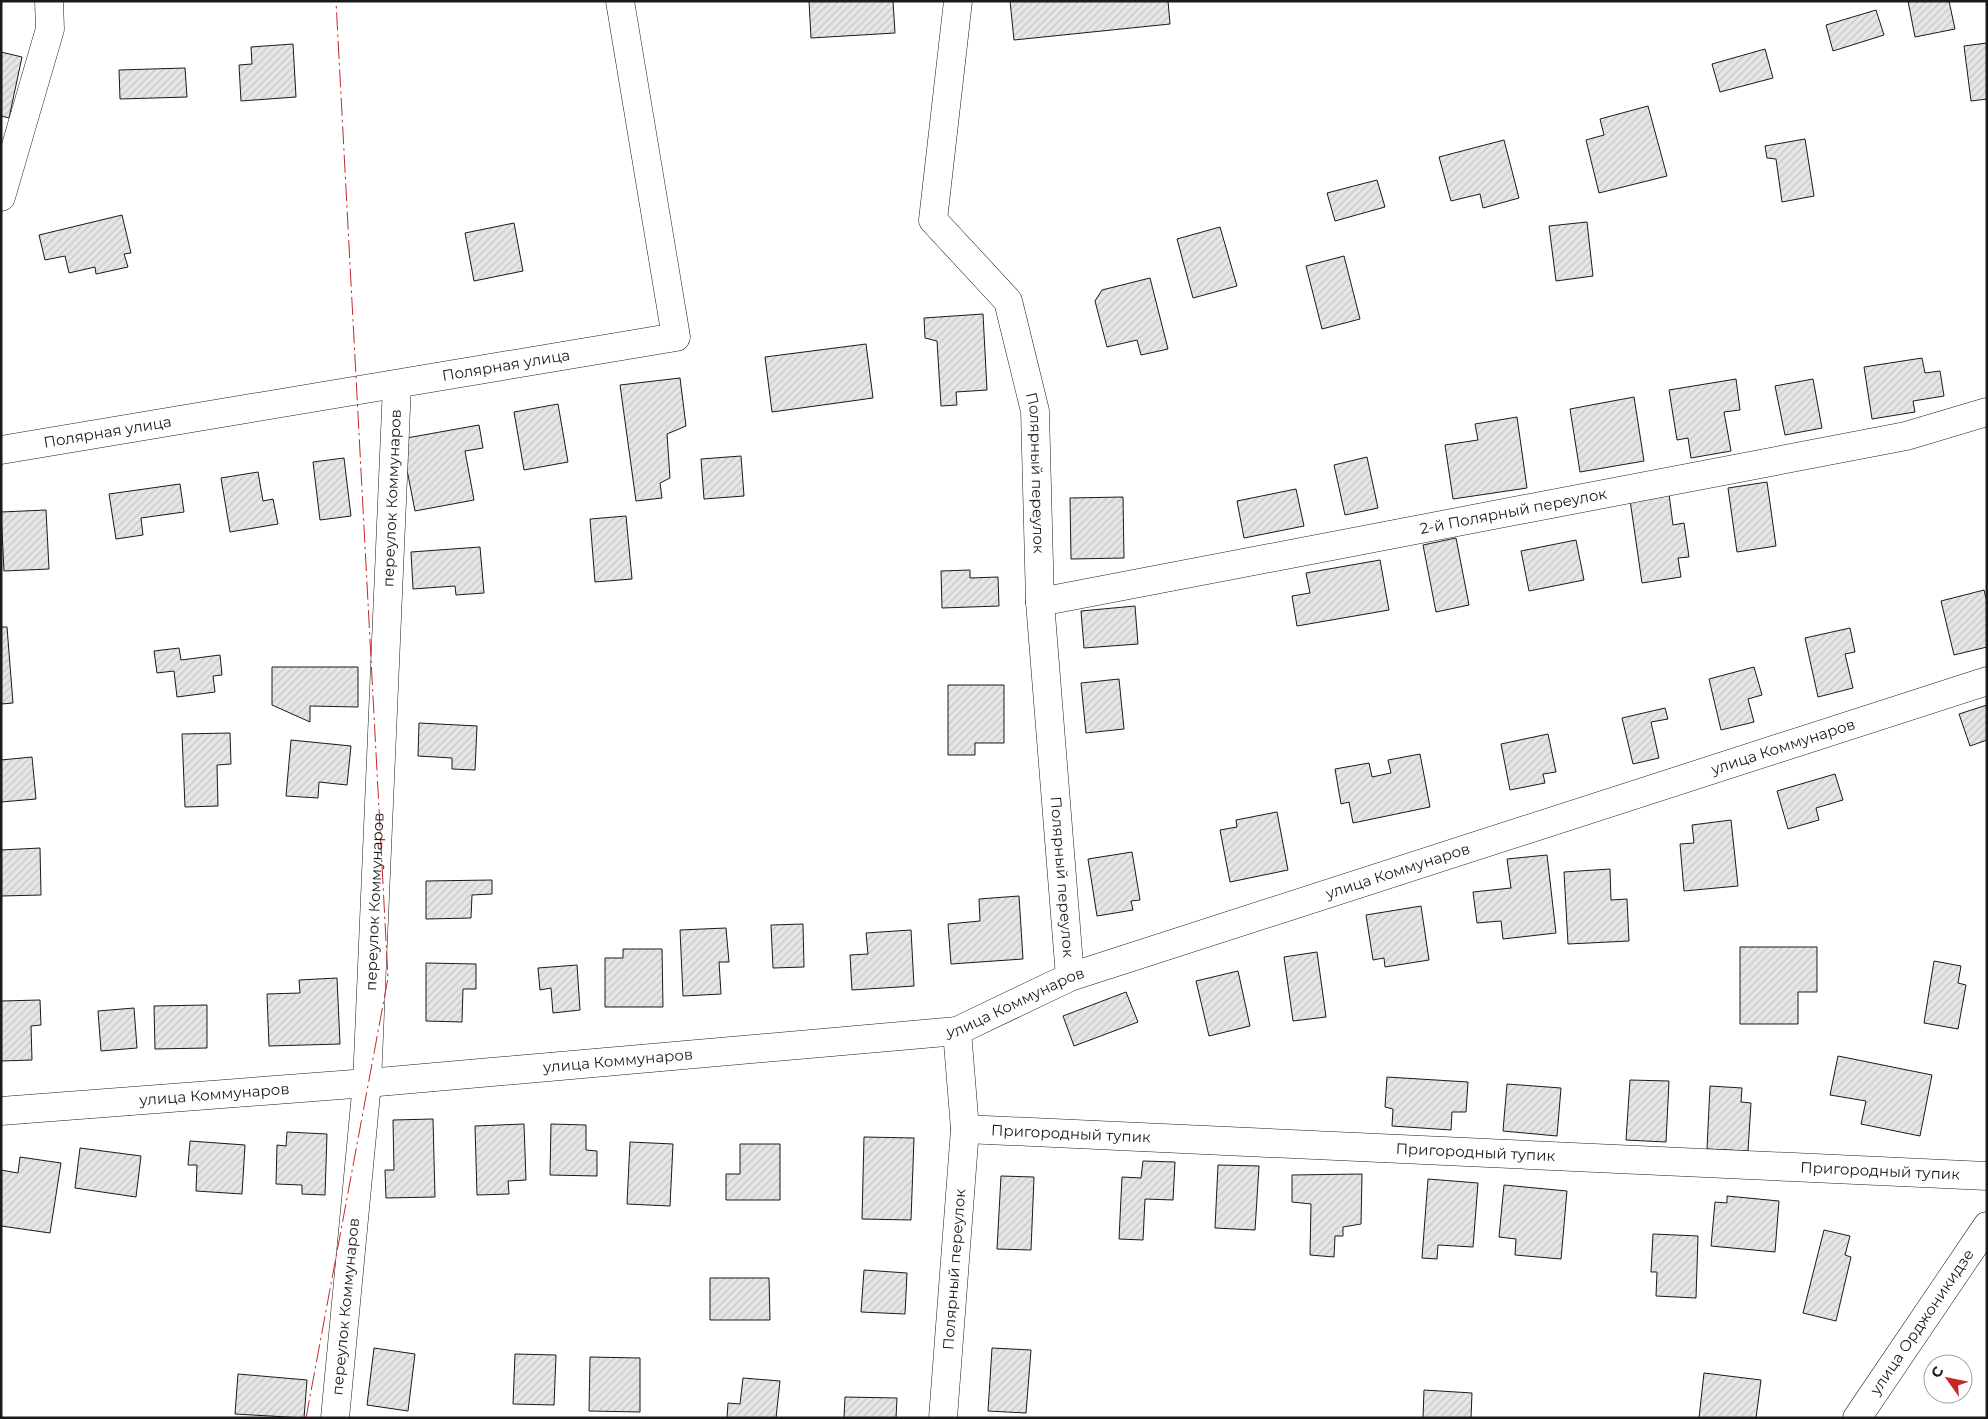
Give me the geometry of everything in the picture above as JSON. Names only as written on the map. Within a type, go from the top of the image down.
[{"type":"street","points":[[1,196],[50,29],[50,1]]},
{"type":"street","name":"Полярная улица","points":[[1,450],[676,337],[620,1]]},
{"type":"street","name":"Полярный переулок","points":[[958,1],[933,220],[1008,301],[1035,411],[1040,602],[1070,977]]},
{"type":"street","name":"переулок Коммунаров","points":[[335,1418],[367,1083],[396,385]]},
{"type":"street","name":"2-й Полярный переулок","points":[[1040,602],[1906,436],[1987,412]]},
{"type":"street","name":"улица Коммунаров","points":[[1,1111],[367,1083],[957,1031],[1070,977],[1987,681]]},
{"type":"street","name":"Полярный переулок","points":[[943,1418],[965,1129],[957,1031]]},
{"type":"street","name":"Пригородный тупик","points":[[965,1129],[1987,1176]]},
{"type":"street","name":"улица Орджоникидзе","points":[[1856,1418],[1987,1226]]},
{"type":"building","points":[[809,1],[893,1],[895,33],[811,38]]},
{"type":"building","points":[[1010,1],[1168,1],[1170,24],[1014,40]]},
{"type":"building","points":[[1908,1],[1949,1],[1955,29],[1915,37]]},
{"type":"building","points":[[1876,10],[1884,35],[1833,51],[1826,25]]},
{"type":"building","points":[[1987,43],[1987,99],[1971,101],[1964,46]]},
{"type":"building","points":[[293,44],[296,97],[241,101],[239,65],[252,64],[251,47]]},
{"type":"building","points":[[1765,49],[1773,78],[1720,92],[1712,64]]},
{"type":"building","points":[[1,52],[22,57],[9,118],[1,116]]},
{"type":"building","points":[[185,68],[187,97],[120,99],[119,70]]},
{"type":"building","points":[[1648,106],[1667,176],[1599,193],[1586,140],[1604,135],[1600,119]]},
{"type":"building","points":[[1805,139],[1814,196],[1782,202],[1776,159],[1767,158],[1765,146]]},
{"type":"building","points":[[1504,140],[1519,198],[1483,208],[1480,194],[1451,201],[1439,157]]},
{"type":"building","points":[[1377,180],[1385,207],[1335,221],[1327,193]]},
{"type":"building","points":[[122,215],[131,253],[124,254],[128,267],[96,274],[95,267],[69,273],[65,256],[45,260],[39,235]]},
{"type":"building","points":[[1587,222],[1593,276],[1556,281],[1549,226]]},
{"type":"building","points":[[514,223],[523,271],[474,281],[465,233]]},
{"type":"building","points":[[1220,227],[1237,286],[1193,298],[1177,239]]},
{"type":"building","points":[[1344,256],[1360,319],[1322,329],[1306,266]]},
{"type":"building","points":[[1150,278],[1168,349],[1141,355],[1137,340],[1107,347],[1095,301],[1102,290]]},
{"type":"building","points":[[983,314],[987,390],[956,392],[957,405],[941,406],[937,341],[925,338],[924,318]]},
{"type":"building","points":[[866,344],[873,398],[772,412],[765,357]]},
{"type":"building","points":[[1922,358],[1925,373],[1940,371],[1944,396],[1913,401],[1915,412],[1872,419],[1864,367]]},
{"type":"building","points":[[680,378],[686,426],[667,434],[670,478],[660,483],[662,498],[636,501],[620,385]]},
{"type":"building","points":[[1736,379],[1740,410],[1724,412],[1731,451],[1691,458],[1688,438],[1677,440],[1669,390]]},
{"type":"building","points":[[1813,379],[1822,428],[1785,435],[1775,386]]},
{"type":"building","points":[[1634,397],[1644,461],[1580,472],[1570,409]]},
{"type":"building","points":[[558,404],[568,462],[524,470],[514,412]]},
{"type":"building","points":[[1517,417],[1527,488],[1453,499],[1445,445],[1478,440],[1475,424]]},
{"type":"building","points":[[479,425],[483,448],[465,451],[474,500],[415,511],[401,439]]},
{"type":"building","points":[[741,456],[744,496],[704,499],[701,459]]},
{"type":"building","points":[[1367,457],[1378,508],[1345,515],[1334,465]]},
{"type":"building","points":[[344,458],[351,516],[320,520],[313,462]]},
{"type":"building","points":[[258,472],[263,501],[273,499],[278,524],[230,532],[221,478]]},
{"type":"building","points":[[1767,482],[1776,546],[1737,552],[1728,488]]},
{"type":"building","points":[[180,484],[184,512],[141,518],[143,535],[116,539],[109,494]]},
{"type":"building","points":[[1296,489],[1304,526],[1244,538],[1237,501]]},
{"type":"building","points":[[1669,494],[1673,525],[1684,523],[1689,557],[1678,558],[1681,577],[1642,583],[1630,500]]},
{"type":"building","points":[[1123,497],[1124,558],[1071,559],[1070,498]]},
{"type":"building","points":[[46,510],[49,569],[4,571],[1,512]]},
{"type":"building","points":[[626,516],[632,579],[595,582],[590,519]]},
{"type":"building","points":[[1456,538],[1469,605],[1436,612],[1423,545]]},
{"type":"building","points":[[1576,540],[1584,580],[1529,591],[1521,551]]},
{"type":"building","points":[[480,547],[484,593],[456,595],[455,586],[413,589],[411,552]]},
{"type":"building","points":[[1380,560],[1389,610],[1297,626],[1292,596],[1310,593],[1306,573]]},
{"type":"building","points":[[970,570],[970,578],[998,577],[999,606],[942,608],[941,571]]},
{"type":"building","points":[[1984,590],[1987,602],[1987,647],[1954,655],[1941,601]]},
{"type":"building","points":[[1135,606],[1138,644],[1084,648],[1081,611]]},
{"type":"building","points":[[1,627],[7,627],[13,703],[1,704]]},
{"type":"building","points":[[1850,628],[1855,652],[1845,654],[1853,688],[1818,697],[1805,638]]},
{"type":"building","points":[[179,648],[181,660],[220,655],[222,675],[213,676],[215,692],[177,697],[174,671],[157,673],[154,651]]},
{"type":"building","points":[[272,667],[358,667],[358,707],[310,706],[310,722],[272,705]]},
{"type":"building","points":[[1754,667],[1762,695],[1748,699],[1754,722],[1721,730],[1709,679]]},
{"type":"building","points":[[1119,679],[1124,729],[1086,733],[1081,683]]},
{"type":"building","points":[[948,685],[1004,685],[1004,743],[975,743],[975,755],[948,755]]},
{"type":"building","points":[[1987,705],[1987,740],[1970,746],[1959,714]]},
{"type":"building","points":[[1665,708],[1668,719],[1651,722],[1659,758],[1633,764],[1622,718]]},
{"type":"building","points":[[419,723],[477,726],[475,770],[452,769],[452,758],[418,756]]},
{"type":"building","points":[[230,733],[231,764],[217,765],[218,806],[185,807],[182,734]]},
{"type":"building","points":[[1548,734],[1556,772],[1543,774],[1545,783],[1510,790],[1501,744]]},
{"type":"building","points":[[291,740],[351,746],[347,785],[319,782],[318,798],[286,796]]},
{"type":"building","points":[[1420,754],[1430,807],[1353,823],[1349,802],[1341,804],[1335,769],[1369,763],[1372,777],[1391,773],[1388,760]]},
{"type":"building","points":[[32,757],[36,799],[1,802],[1,760]]},
{"type":"building","points":[[1835,774],[1843,800],[1816,808],[1819,820],[1788,829],[1777,791]]},
{"type":"building","points":[[1277,812],[1288,870],[1230,882],[1220,830],[1237,827],[1236,820]]},
{"type":"building","points":[[1731,820],[1738,886],[1684,891],[1680,844],[1694,843],[1692,825]]},
{"type":"building","points":[[40,848],[41,895],[1,896],[1,850]]},
{"type":"building","points":[[1132,852],[1140,900],[1131,901],[1133,910],[1097,916],[1088,859]]},
{"type":"building","points":[[1547,855],[1556,933],[1503,939],[1501,921],[1477,923],[1473,892],[1511,888],[1507,859]]},
{"type":"building","points":[[1610,869],[1611,900],[1627,899],[1629,941],[1568,944],[1564,872]]},
{"type":"building","points":[[492,880],[492,894],[472,895],[471,918],[426,919],[426,881]]},
{"type":"building","points":[[1019,896],[1023,959],[951,964],[948,924],[980,921],[979,899]]},
{"type":"building","points":[[1421,906],[1429,960],[1385,967],[1384,958],[1373,960],[1366,915]]},
{"type":"building","points":[[803,924],[804,967],[773,968],[771,925]]},
{"type":"building","points":[[726,928],[729,962],[719,962],[721,994],[683,996],[680,930]]},
{"type":"building","points":[[911,930],[914,986],[852,990],[850,955],[868,954],[866,933]]},
{"type":"building","points":[[1740,947],[1817,947],[1817,992],[1798,992],[1798,1024],[1740,1024]]},
{"type":"building","points":[[623,949],[662,949],[663,1007],[605,1007],[605,958],[623,958]]},
{"type":"building","points":[[1317,952],[1326,1017],[1293,1021],[1284,957]]},
{"type":"building","points":[[1934,961],[1961,966],[1958,983],[1966,985],[1958,1029],[1924,1023]]},
{"type":"building","points":[[426,963],[476,964],[476,989],[463,989],[462,1022],[426,1021]]},
{"type":"building","points":[[577,965],[580,1010],[553,1013],[551,988],[540,990],[538,968]]},
{"type":"building","points":[[1238,971],[1250,1026],[1209,1036],[1196,981]]},
{"type":"building","points":[[337,978],[340,1044],[269,1046],[267,994],[300,993],[299,980]]},
{"type":"building","points":[[1126,992],[1138,1022],[1074,1046],[1063,1016]]},
{"type":"building","points":[[40,1000],[41,1025],[31,1026],[32,1060],[1,1061],[1,1001]]},
{"type":"building","points":[[207,1005],[207,1048],[155,1049],[154,1006]]},
{"type":"building","points":[[134,1008],[137,1048],[101,1051],[98,1011]]},
{"type":"building","points":[[1838,1056],[1932,1075],[1920,1136],[1861,1124],[1866,1101],[1830,1095]]},
{"type":"building","points":[[1387,1077],[1468,1082],[1466,1112],[1452,1112],[1451,1130],[1392,1126],[1393,1109],[1385,1107]]},
{"type":"building","points":[[1630,1080],[1669,1081],[1666,1142],[1626,1140]]},
{"type":"building","points":[[1507,1084],[1561,1088],[1557,1136],[1503,1131]]},
{"type":"building","points":[[1710,1086],[1742,1088],[1741,1102],[1751,1103],[1748,1151],[1707,1149]]},
{"type":"building","points":[[433,1119],[435,1197],[386,1198],[385,1170],[394,1170],[393,1120]]},
{"type":"building","points":[[524,1124],[526,1180],[508,1181],[509,1194],[477,1195],[475,1126]]},
{"type":"building","points":[[551,1124],[586,1125],[586,1150],[597,1151],[597,1176],[550,1175]]},
{"type":"building","points":[[287,1132],[327,1134],[325,1195],[302,1194],[302,1185],[276,1184],[277,1145],[286,1146]]},
{"type":"building","points":[[864,1137],[914,1138],[911,1220],[862,1219]]},
{"type":"building","points":[[190,1141],[245,1145],[242,1194],[196,1191],[197,1165],[188,1165]]},
{"type":"building","points":[[630,1142],[673,1144],[670,1206],[627,1204]]},
{"type":"building","points":[[740,1144],[780,1144],[780,1200],[726,1200],[726,1174],[740,1174]]},
{"type":"building","points":[[80,1148],[141,1156],[136,1197],[75,1188]]},
{"type":"building","points":[[20,1157],[61,1163],[50,1233],[1,1226],[1,1170],[18,1173]]},
{"type":"building","points":[[1143,1161],[1175,1162],[1173,1200],[1145,1199],[1143,1240],[1119,1239],[1122,1177],[1141,1178]]},
{"type":"building","points":[[1218,1165],[1259,1166],[1255,1230],[1215,1228]]},
{"type":"building","points":[[1362,1174],[1361,1224],[1343,1227],[1343,1236],[1335,1236],[1334,1257],[1310,1255],[1311,1204],[1292,1202],[1292,1175]]},
{"type":"building","points":[[1001,1176],[1034,1177],[1031,1250],[997,1249]]},
{"type":"building","points":[[1428,1179],[1478,1183],[1473,1247],[1438,1245],[1437,1259],[1422,1258]]},
{"type":"building","points":[[1504,1185],[1567,1191],[1561,1259],[1515,1255],[1516,1239],[1499,1237]]},
{"type":"building","points":[[1727,1196],[1779,1201],[1775,1252],[1711,1246],[1715,1202],[1727,1203]]},
{"type":"building","points":[[1824,1230],[1850,1236],[1845,1255],[1851,1257],[1836,1321],[1803,1313]]},
{"type":"building","points":[[1653,1234],[1698,1236],[1696,1298],[1656,1296],[1657,1272],[1651,1272]]},
{"type":"building","points":[[864,1270],[907,1273],[905,1314],[861,1312]]},
{"type":"building","points":[[710,1278],[769,1278],[770,1320],[710,1320]]},
{"type":"building","points":[[374,1348],[415,1354],[408,1411],[367,1405]]},
{"type":"building","points":[[992,1348],[1031,1350],[1026,1413],[988,1411]]},
{"type":"building","points":[[515,1354],[556,1355],[554,1405],[513,1404]]},
{"type":"building","points":[[590,1357],[640,1358],[640,1412],[589,1411]]},
{"type":"building","points":[[1704,1373],[1761,1380],[1756,1418],[1699,1418]]},
{"type":"building","points":[[238,1374],[307,1380],[304,1418],[235,1414]]},
{"type":"building","points":[[743,1378],[780,1381],[776,1418],[727,1418],[728,1403],[740,1404]]},
{"type":"building","points":[[1424,1390],[1472,1393],[1471,1418],[1423,1418]]},
{"type":"building","points":[[845,1397],[897,1398],[896,1418],[844,1418]]},
{"type":"power","points":[[306,1418],[388,978],[336,1]]}]
